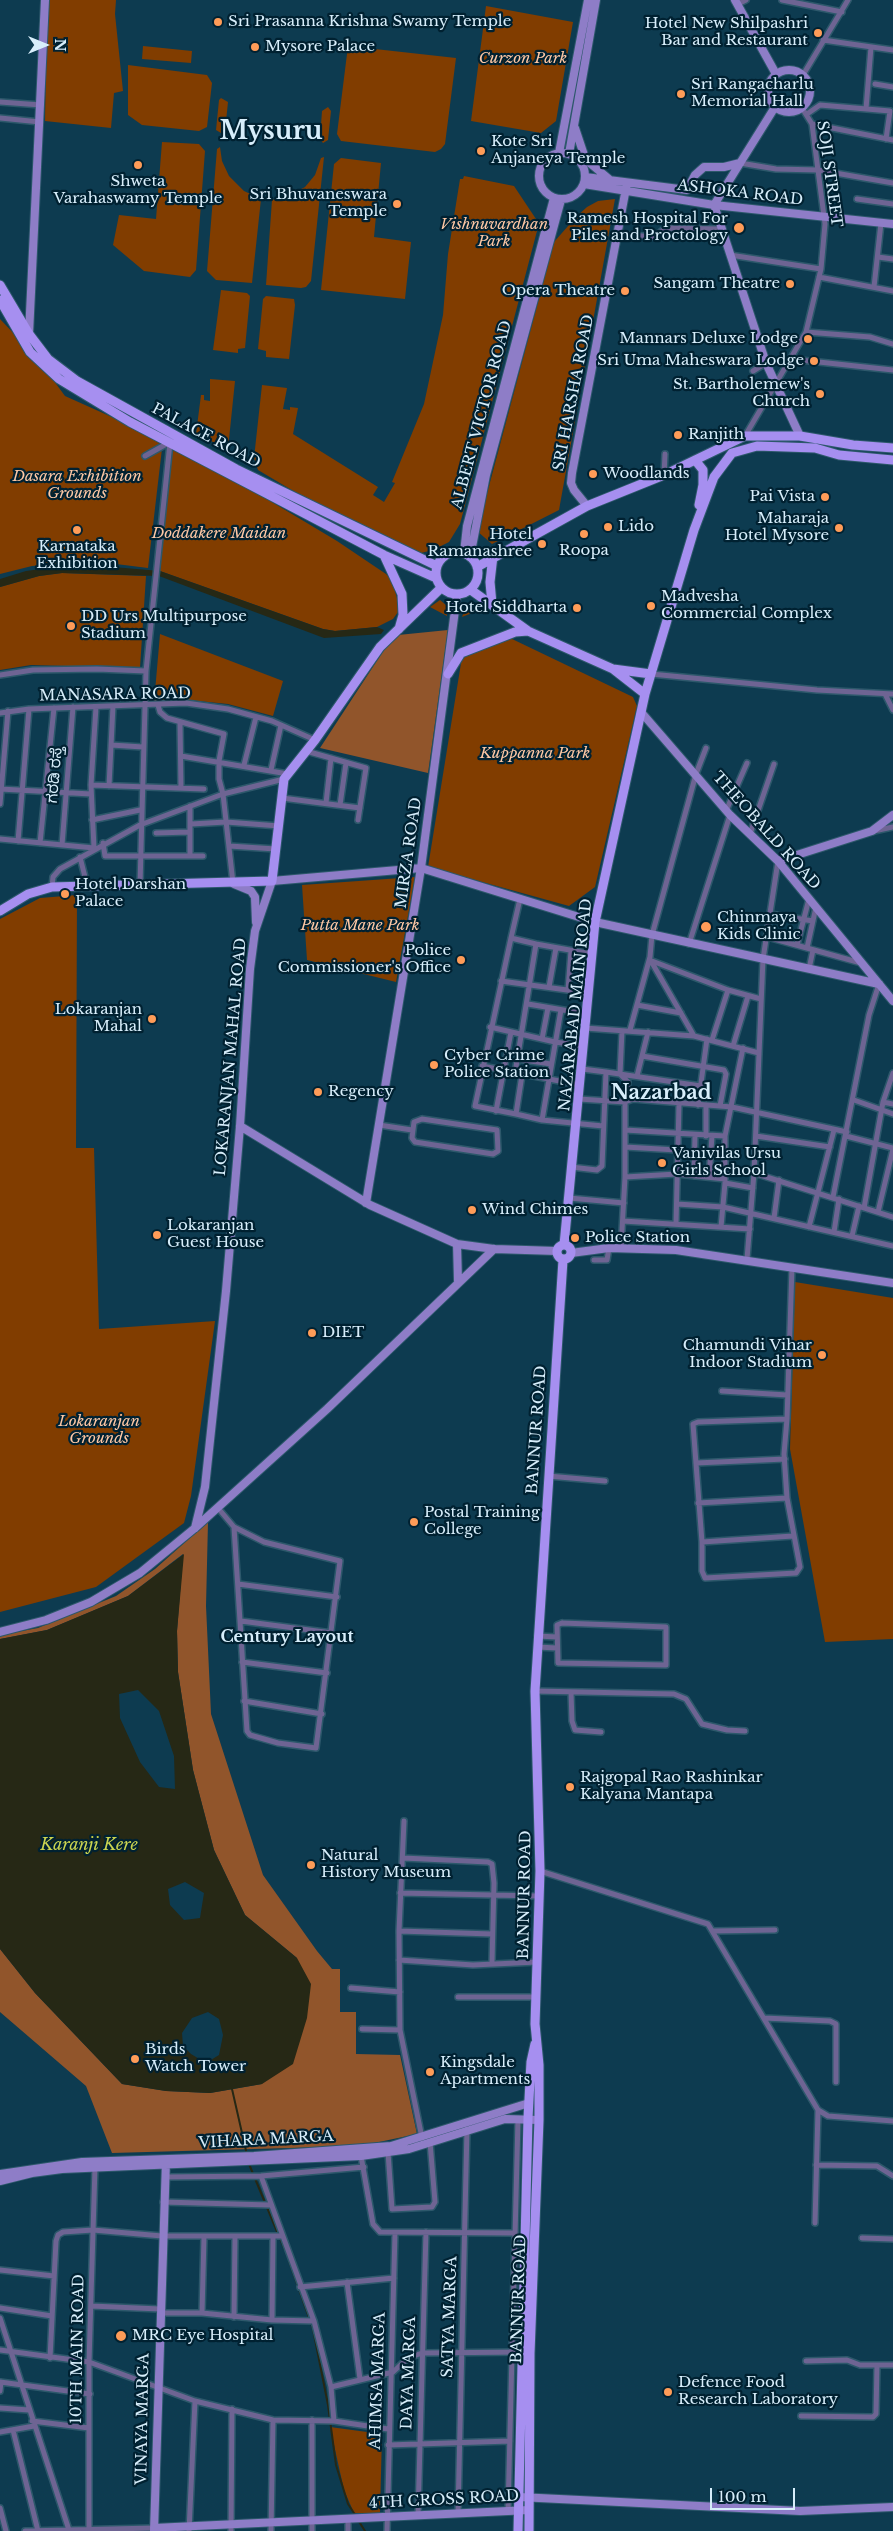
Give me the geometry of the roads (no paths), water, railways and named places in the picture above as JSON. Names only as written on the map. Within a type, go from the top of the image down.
[{"type":"main road","name":"PALACE ROAD","points":[[0,285],[29,334],[48,358],[77,381],[236,469],[437,566]]},
{"type":"main road","points":[[0,300],[30,352],[59,379],[130,422],[384,555],[436,578]]},
{"type":"main road","points":[[477,567],[493,556],[587,506],[664,475],[745,436],[800,436],[846,444],[893,448]]},
{"type":"main road","points":[[641,712],[694,530],[719,467],[732,453],[757,446],[815,448],[839,454],[893,460]]},
{"type":"main road","points":[[694,530],[703,485],[703,470],[695,460]]},
{"type":"main road","points":[[448,554],[467,555],[477,567],[477,579],[470,590],[457,595],[441,588],[436,578],[437,566],[448,554]]},
{"type":"main road","points":[[384,555],[402,594],[403,615],[399,629]]},
{"type":"main road","points":[[492,604],[490,582],[493,556]]},
{"type":"main road","points":[[286,776],[315,740],[380,648],[441,588]]},
{"type":"main road","points":[[470,590],[528,631],[613,669],[645,694]]},
{"type":"main road","points":[[448,674],[461,653],[515,632],[528,631]]},
{"type":"main road","points":[[613,669],[651,674]]},
{"type":"main road","name":"NAZARABAD MAIN ROAD","points":[[564,1244],[577,1125],[595,922],[641,712]]},
{"type":"main road","name":"LOKARANJAN MAHAL ROAD","points":[[272,881],[286,776]]},
{"type":"main road","points":[[0,911],[28,894],[52,887],[234,884],[272,881]]},
{"type":"main road","points":[[564,1244],[569,1247],[571,1253],[569,1258],[563,1260],[559,1258],[556,1252],[564,1244]]},
{"type":"main road","name":"BANNUR ROAD","points":[[528,2531],[530,2497],[530,2353],[539,2120],[536,1997],[540,1870],[534,1691],[536,1636],[563,1260]]},
{"type":"main road","points":[[518,2531],[528,2103],[532,2055],[536,2041]]},
{"type":"street","points":[[29,334],[45,0]]},
{"type":"street","points":[[559,153],[588,0]]},
{"type":"street","points":[[569,154],[596,0]]},
{"type":"street","points":[[746,0],[736,2],[776,74]]},
{"type":"street","points":[[782,0],[842,12]]},
{"type":"street","points":[[803,75],[848,0]]},
{"type":"street","points":[[823,40],[893,50]]},
{"type":"street","points":[[866,109],[871,47]]},
{"type":"street","points":[[805,111],[810,96],[808,81],[803,75],[787,69],[776,74],[772,78],[767,90],[770,102],[775,107],[788,112],[805,111],[820,105],[890,111],[886,139]]},
{"type":"street","points":[[875,84],[893,87]]},
{"type":"street","points":[[0,102],[41,105]]},
{"type":"street","points":[[775,107],[714,205],[720,229],[766,363],[800,436]]},
{"type":"street","name":"SOJI STREET","points":[[745,436],[806,332],[821,268],[825,230],[812,124],[805,111]]},
{"type":"street","points":[[0,118],[40,122]]},
{"type":"street","points":[[574,124],[584,155],[591,164],[611,180]]},
{"type":"street","points":[[812,124],[893,140]]},
{"type":"street","points":[[559,153],[569,154],[580,163],[584,180],[575,196],[557,199],[542,188],[539,173],[546,160],[559,153]]},
{"type":"street","points":[[584,180],[611,180],[687,190],[695,175],[704,167],[724,167],[740,163],[776,169],[818,170],[893,183]]},
{"type":"street","name":"ASHOKA ROAD","points":[[584,180],[626,192],[714,205],[893,224]]},
{"type":"street","name":"SRI HARSHA ROAD","points":[[587,506],[574,490],[572,474],[627,183]]},
{"type":"street","name":"ALBERT VICTOR ROAD","points":[[467,555],[467,526],[557,199]]},
{"type":"street","points":[[857,199],[893,204]]},
{"type":"street","points":[[874,287],[881,223]]},
{"type":"street","points":[[618,234],[655,237],[665,228],[720,229]]},
{"type":"street","points":[[729,255],[821,268]]},
{"type":"street","points":[[878,256],[893,259]]},
{"type":"street","points":[[819,277],[893,290]]},
{"type":"street","points":[[806,332],[870,337],[893,344]]},
{"type":"street","points":[[791,359],[893,370]]},
{"type":"street","points":[[753,371],[766,363]]},
{"type":"street","points":[[145,456],[170,442]]},
{"type":"street","points":[[140,886],[140,810],[146,671],[170,442]]},
{"type":"street","points":[[664,475],[665,454]]},
{"type":"street","name":"MIRZA ROAD","points":[[366,1202],[421,868],[457,595]]},
{"type":"street","points":[[0,675],[32,670],[97,669],[146,671]]},
{"type":"street","points":[[651,674],[810,690],[893,694]]},
{"type":"street","points":[[886,694],[893,710]]},
{"type":"street","name":"MANASARA ROAD","points":[[0,713],[29,709],[186,704],[228,709],[282,725],[315,740]]},
{"type":"street","points":[[158,705],[160,712],[166,718],[224,734],[219,761],[219,779],[223,794],[234,884],[250,891],[255,897],[255,931]]},
{"type":"street","points":[[109,786],[114,706]]},
{"type":"street","name":"ಗರಡಿ ರಸ್ತೆ","points":[[62,844],[73,707]]},
{"type":"street","points":[[94,848],[90,785],[96,707]]},
{"type":"street","points":[[40,843],[54,708]]},
{"type":"street","points":[[18,841],[29,709]]},
{"type":"street","points":[[0,804],[8,711]]},
{"type":"street","name":"THEOBALD ROAD","points":[[641,712],[728,813],[778,861],[893,1001]]},
{"type":"street","points":[[244,765],[256,717]]},
{"type":"street","points":[[180,723],[180,788]]},
{"type":"street","points":[[271,770],[282,725]]},
{"type":"street","points":[[111,745],[143,748]]},
{"type":"street","points":[[630,1030],[651,959],[652,935],[696,774],[706,748]]},
{"type":"street","points":[[306,752],[364,767],[366,770],[358,820]]},
{"type":"street","points":[[181,756],[271,770],[286,776]]},
{"type":"street","points":[[326,803],[331,758]]},
{"type":"street","points":[[340,805],[346,763]]},
{"type":"street","points":[[689,944],[728,813],[747,763]]},
{"type":"street","points":[[750,834],[774,764]]},
{"type":"street","points":[[52,887],[53,877],[60,868],[94,848],[140,825],[223,794],[286,776]]},
{"type":"street","points":[[90,785],[204,789]]},
{"type":"street","points":[[1,789],[91,794]]},
{"type":"street","points":[[282,798],[360,808]]},
{"type":"street","points":[[190,806],[190,856]]},
{"type":"street","points":[[92,820],[140,810]]},
{"type":"street","points":[[872,831],[893,815]]},
{"type":"street","points":[[191,824],[226,822],[279,826]]},
{"type":"street","points":[[747,1259],[756,1136],[763,960],[778,861],[893,826]]},
{"type":"street","points":[[156,833],[189,832]]},
{"type":"street","points":[[0,839],[94,848]]},
{"type":"street","points":[[103,844],[105,856],[203,856]]},
{"type":"street","points":[[229,846],[276,849]]},
{"type":"street","points":[[80,857],[87,885]]},
{"type":"street","points":[[272,881],[421,868],[595,922],[879,984],[869,1015],[847,1134],[836,1198],[834,1232]]},
{"type":"street","name":"LOKARANJAN MAHAL ROAD","points":[[195,1528],[203,1498],[226,1291],[240,1126],[250,969],[255,931],[272,881]]},
{"type":"street","points":[[520,899],[490,1028],[475,1106],[542,1120],[577,1125],[603,1126]]},
{"type":"street","points":[[797,945],[809,899]]},
{"type":"street","points":[[809,969],[816,907]]},
{"type":"street","points":[[770,914],[813,921]]},
{"type":"street","points":[[767,936],[862,963]]},
{"type":"street","points":[[511,938],[592,954]]},
{"type":"street","points":[[515,1073],[528,1004],[536,944]]},
{"type":"street","points":[[549,987],[556,948]]},
{"type":"street","points":[[568,990],[571,950]]},
{"type":"street","points":[[651,959],[728,990],[761,999]]},
{"type":"street","points":[[651,959],[694,1036]]},
{"type":"street","points":[[501,981],[588,992]]},
{"type":"street","points":[[698,1105],[709,1039],[728,990]]},
{"type":"street","points":[[733,1046],[748,996]]},
{"type":"street","points":[[528,1004],[586,1014]]},
{"type":"street","points":[[637,1005],[681,1013]]},
{"type":"street","points":[[542,1039],[548,1008]]},
{"type":"street","points":[[542,1120],[561,1010]]},
{"type":"street","points":[[490,1028],[555,1042],[584,1046]]},
{"type":"street","points":[[585,1028],[694,1036],[759,1053]]},
{"type":"street","points":[[622,1031],[620,1074],[628,1082],[625,1102],[626,1147],[622,1248]]},
{"type":"street","points":[[496,1111],[511,1032]]},
{"type":"street","points":[[637,1076],[648,1032]]},
{"type":"street","points":[[721,1227],[725,1181],[725,1136],[743,1048]]},
{"type":"street","points":[[642,1056],[703,1066],[726,1072],[720,1106]]},
{"type":"street","points":[[518,1059],[551,1064]]},
{"type":"street","points":[[482,1066],[580,1085]]},
{"type":"street","points":[[582,1068],[701,1086]]},
{"type":"street","points":[[571,1168],[600,1170],[606,1072]]},
{"type":"street","points":[[516,1114],[522,1074]]},
{"type":"street","points":[[852,1236],[862,1207],[877,1144],[883,1102],[892,1076]]},
{"type":"street","points":[[579,1099],[625,1102],[633,1099],[732,1107],[834,1130],[893,1149],[878,1212]]},
{"type":"street","points":[[854,1100],[893,1114]]},
{"type":"street","points":[[883,1102],[893,1104]]},
{"type":"street","points":[[676,1224],[679,1104]]},
{"type":"street","points":[[706,1106],[709,1136],[709,1177]]},
{"type":"street","points":[[419,1119],[495,1129],[499,1133],[498,1151],[493,1154],[415,1142],[412,1138],[412,1130],[414,1122],[419,1119]]},
{"type":"street","points":[[378,1125],[412,1130]]},
{"type":"street","points":[[240,1126],[366,1202],[457,1244],[556,1252]]},
{"type":"street","points":[[625,1130],[678,1135],[725,1136]]},
{"type":"street","points":[[809,1226],[834,1130]]},
{"type":"street","points":[[694,1176],[695,1135]]},
{"type":"street","points":[[756,1136],[830,1147]]},
{"type":"street","points":[[626,1147],[677,1150]]},
{"type":"street","points":[[754,1173],[819,1192],[893,1217]]},
{"type":"street","points":[[625,1177],[677,1174],[709,1177],[753,1188]]},
{"type":"street","points":[[774,1218],[779,1180]]},
{"type":"street","points":[[569,1198],[624,1203]]},
{"type":"street","points":[[677,1204],[723,1207],[893,1246]]},
{"type":"street","points":[[623,1222],[750,1229]]},
{"type":"street","points":[[457,1244],[458,1281]]},
{"type":"street","points":[[0,1632],[46,1620],[92,1602],[140,1573],[218,1508],[327,1409],[494,1248]]},
{"type":"street","points":[[594,1260],[608,1260],[609,1248]]},
{"type":"street","points":[[571,1253],[609,1248],[676,1250],[747,1259],[893,1283]]},
{"type":"street","points":[[787,1419],[695,1423],[692,1427],[702,1542],[702,1571],[704,1577],[708,1580],[796,1573],[798,1571],[800,1562],[787,1498],[785,1459],[787,1419],[788,1395],[792,1266]]},
{"type":"street","points":[[722,1391],[788,1395]]},
{"type":"street","points":[[696,1463],[785,1459]]},
{"type":"street","points":[[548,1476],[605,1481]]},
{"type":"street","points":[[698,1503],[787,1498]]},
{"type":"street","points":[[218,1508],[234,1527],[267,1544],[339,1560],[341,1564],[317,1747],[288,1745],[248,1734],[245,1722],[241,1621],[234,1527]]},
{"type":"street","points":[[702,1542],[794,1536]]},
{"type":"street","points":[[238,1584],[337,1597]]},
{"type":"street","points":[[241,1621],[332,1633]]},
{"type":"street","points":[[560,1623],[663,1626],[667,1632],[667,1663],[661,1667],[558,1663],[556,1648],[557,1625],[560,1623]]},
{"type":"street","points":[[536,1636],[557,1637]]},
{"type":"street","points":[[536,1647],[556,1648]]},
{"type":"street","points":[[242,1662],[327,1673]]},
{"type":"street","points":[[534,1691],[674,1694],[686,1699],[702,1724],[727,1730],[745,1731]]},
{"type":"street","points":[[571,1692],[572,1721],[575,1730],[601,1732]]},
{"type":"street","points":[[244,1701],[322,1714]]},
{"type":"street","points":[[388,2152],[392,2210],[432,2207],[435,2202],[425,2141],[400,2030],[399,1931],[404,1821]]},
{"type":"street","points":[[402,1858],[490,1862],[493,1866],[492,1962]]},
{"type":"street","points":[[540,1870],[702,1921],[713,1931],[818,2110],[828,2116],[893,2121]]},
{"type":"street","points":[[400,1893],[538,1896]]},
{"type":"street","points":[[713,1931],[775,1930]]},
{"type":"street","points":[[399,1931],[492,1934]]},
{"type":"street","points":[[399,1960],[473,1965],[492,1962],[538,1962]]},
{"type":"street","points":[[351,1988],[400,1992]]},
{"type":"street","points":[[458,1997],[536,1997]]},
{"type":"street","points":[[764,2018],[834,2022],[837,2028],[836,2082]]},
{"type":"street","points":[[362,2029],[400,2030]]},
{"type":"street","name":"VIHARA MARGA","points":[[0,2180],[32,2172],[166,2162],[244,2158],[362,2156],[388,2152],[425,2141],[528,2103]]},
{"type":"street","points":[[815,2223],[818,2110]]},
{"type":"street","name":"VIHARA MARGA","points":[[467,2126],[505,2119],[528,2118],[539,2120]]},
{"type":"street","points":[[508,2511],[518,2119]]},
{"type":"street","name":"SATYA MARGA","points":[[458,2513],[460,2354],[466,2231],[467,2126]]},
{"type":"street","name":"VIHARA MARGA","points":[[254,2158],[381,2147],[425,2141]]},
{"type":"street","points":[[362,2156],[374,2224],[380,2232],[466,2231],[514,2233]]},
{"type":"street","name":"VIHARA MARGA","points":[[0,2174],[82,2162],[166,2162]]},
{"type":"street","name":"VINAYA MARGA","points":[[154,2529],[163,2202],[166,2162]]},
{"type":"street","points":[[816,2165],[877,2166],[893,2176]]},
{"type":"street","name":"10TH MAIN ROAD","points":[[89,2530],[89,2362],[95,2167]]},
{"type":"street","points":[[165,2176],[259,2176],[364,2167]]},
{"type":"street","points":[[259,2176],[277,2237],[300,2288],[331,2387],[332,2421]]},
{"type":"street","points":[[163,2202],[267,2205]]},
{"type":"street","points":[[50,2358],[58,2235],[78,2230],[93,2230],[162,2236],[277,2237]]},
{"type":"street","name":"DAYA MARGA","points":[[418,2516],[426,2232]]},
{"type":"street","name":"AHIMSA MARGA","points":[[387,2531],[388,2429],[393,2372],[395,2233]]},
{"type":"street","points":[[202,2314],[204,2237]]},
{"type":"street","points":[[234,2317],[235,2237]]},
{"type":"street","points":[[272,2320],[277,2237]]},
{"type":"street","points":[[862,2238],[893,2239]]},
{"type":"street","points":[[0,2270],[54,2276]]},
{"type":"street","points":[[300,2288],[394,2278]]},
{"type":"street","points":[[347,2282],[360,2379]]},
{"type":"street","points":[[91,2306],[311,2322]]},
{"type":"street","points":[[0,2308],[52,2316]]},
{"type":"street","points":[[0,2318],[69,2530]]},
{"type":"street","points":[[0,2350],[89,2362],[157,2388],[195,2400],[273,2420],[323,2420],[388,2429]]},
{"type":"street","points":[[331,2387],[393,2372],[408,2358],[422,2353],[523,2352]]},
{"type":"street","points":[[806,2361],[847,2360],[860,2364],[893,2365]]},
{"type":"street","points":[[801,2416],[873,2417],[876,2414],[877,2365]]},
{"type":"street","points":[[0,2391],[0,2382],[90,2394]]},
{"type":"street","points":[[190,2529],[195,2400]]},
{"type":"street","points":[[0,2408],[29,2410]]},
{"type":"street","points":[[232,2409],[232,2528]]},
{"type":"street","points":[[271,2531],[273,2420]]},
{"type":"street","points":[[312,2420],[312,2531]]},
{"type":"street","points":[[0,2432],[33,2424],[89,2428]]},
{"type":"street","points":[[12,2430],[38,2530]]},
{"type":"street","points":[[388,2445],[420,2442],[510,2441]]},
{"type":"street","points":[[519,2497],[800,2511],[893,2507]]},
{"type":"street","points":[[0,2508],[6,2531]]},
{"type":"street","name":"4TH CROSS ROAD","points":[[154,2529],[232,2528],[272,2522],[529,2510]]},
{"type":"street","points":[[348,2531],[354,2518]]},
{"type":"street","points":[[25,2531],[154,2529]]},
{"type":"water","points":[[78,564],[160,571],[323,629],[335,631],[377,627],[384,630],[381,634],[324,638],[159,576],[62,573],[39,576],[0,587],[0,579],[26,571]]},
{"type":"water","name":"Karanji Kere","points":[[184,1554],[177,1631],[178,1672],[193,1770],[214,1850],[245,1915],[297,1958],[311,1984],[307,2018],[293,2064],[262,2084],[210,2093],[166,2091],[122,2084],[35,1993],[0,1949],[0,1639],[47,1630],[128,1596]],"holes":[[[138,1690],[159,1711],[174,1756],[175,1789],[159,1787],[140,1762],[120,1718],[119,1694]],[[185,1882],[204,1893],[200,1918],[184,1920],[170,1905],[168,1889]],[[208,2012],[219,2019],[223,2035],[219,2055],[206,2063],[191,2054],[183,2046],[182,2033],[192,2018]]]},
{"type":"waterway","points":[[232,2089],[247,2155]]},
{"type":"waterway","points":[[249,2164],[278,2234]]},
{"type":"waterway","points":[[280,2238],[285,2250]]},
{"type":"waterway","points":[[289,2261],[313,2329],[328,2405],[336,2465],[348,2504],[356,2516]]},
{"type":"waterway","points":[[358,2520],[365,2531]]},
{"type":"place","name":"Sri Prasanna Krishna Swamy Temple","points":[[218,22]]},
{"type":"place","name":"Hotel New Shilpashri Bar and Restaurant","points":[[818,33]]},
{"type":"place","name":"Mysore Palace","points":[[255,47]]},
{"type":"place","name":"Sri Rangacharlu Memorial Hall","points":[[681,94]]},
{"type":"place","name":"Kote Sri Anjaneya Temple","points":[[481,151]]},
{"type":"place","name":"Shweta Varahaswamy Temple","points":[[138,165]]},
{"type":"place","name":"Sri Bhuvaneswara Temple","points":[[397,204]]},
{"type":"place","name":"Ramesh Hospital For Piles and Proctology","points":[[739,228]]},
{"type":"place","name":"Sangam Theatre","points":[[790,284]]},
{"type":"place","name":"Opera Theatre","points":[[625,291]]},
{"type":"place","name":"Mannars Deluxe Lodge","points":[[808,339]]},
{"type":"place","name":"Sri Uma Maheswara Lodge","points":[[814,361]]},
{"type":"place","name":"St. Bartholemew's Church","points":[[820,394]]},
{"type":"place","name":"Ranjith","points":[[678,435]]},
{"type":"place","name":"Woodlands","points":[[593,474]]},
{"type":"place","name":"Pai Vista","points":[[825,497]]},
{"type":"place","name":"Lido","points":[[608,527]]},
{"type":"place","name":"Maharaja Hotel Mysore","points":[[839,528]]},
{"type":"place","name":"Karnataka Exhibition","points":[[77,530]]},
{"type":"place","name":"Roopa","points":[[584,534]]},
{"type":"place","name":"Hotel Ramanashree","points":[[542,544]]},
{"type":"place","name":"Madvesha Commercial Complex","points":[[651,606]]},
{"type":"place","name":"Hotel Siddharta","points":[[577,608]]},
{"type":"place","name":"DD Urs Multipurpose Stadium","points":[[71,626]]},
{"type":"place","name":"Hotel Darshan Palace","points":[[65,894]]},
{"type":"place","name":"Chinmaya Kids Clinic","points":[[706,927]]},
{"type":"place","name":"Police Commissioner's Office","points":[[461,960]]},
{"type":"place","name":"Lokaranjan Mahal","points":[[152,1019]]},
{"type":"place","name":"Cyber Crime Police Station","points":[[434,1065]]},
{"type":"place","name":"Regency","points":[[318,1092]]},
{"type":"place","name":"Vanivilas Ursu Girls School","points":[[662,1163]]},
{"type":"place","name":"Wind Chimes","points":[[472,1210]]},
{"type":"place","name":"Lokaranjan Guest House","points":[[157,1235]]},
{"type":"place","name":"Police Station","points":[[575,1238]]},
{"type":"place","name":"DIET","points":[[312,1333]]},
{"type":"place","name":"Chamundi Vihar Indoor Stadium","points":[[822,1355]]},
{"type":"place","name":"Postal Training College","points":[[414,1522]]},
{"type":"place","name":"Rajgopal Rao Rashinkar Kalyana Mantapa","points":[[570,1787]]},
{"type":"place","name":"Natural History Museum","points":[[311,1865]]},
{"type":"place","name":"Birds Watch Tower","points":[[135,2059]]},
{"type":"place","name":"Kingsdale Apartments","points":[[430,2072]]},
{"type":"place","name":"MRC Eye Hospital","points":[[121,2336]]},
{"type":"place","name":"Defence Food Research Laboratory","points":[[668,2392]]},
{"type":"district","name":"Mysuru","points":[[271,132]]},
{"type":"district","name":"Nazarbad","points":[[661,1093]]},
{"type":"district","name":"Century Layout","points":[[287,1637]]},
{"type":"park label","name":"Curzon Park","points":[[523,59]]},
{"type":"park label","name":"Vishnuvardhan Park","points":[[494,234]]},
{"type":"park label","name":"Dasara Exhibition Grounds","points":[[77,486]]},
{"type":"park label","name":"Doddakere Maidan","points":[[219,534]]},
{"type":"park label","name":"Kuppanna Park","points":[[535,754]]},
{"type":"park label","name":"Putta Mane Park","points":[[360,926]]},
{"type":"park label","name":"Lokaranjan Grounds","points":[[99,1430]]}]
